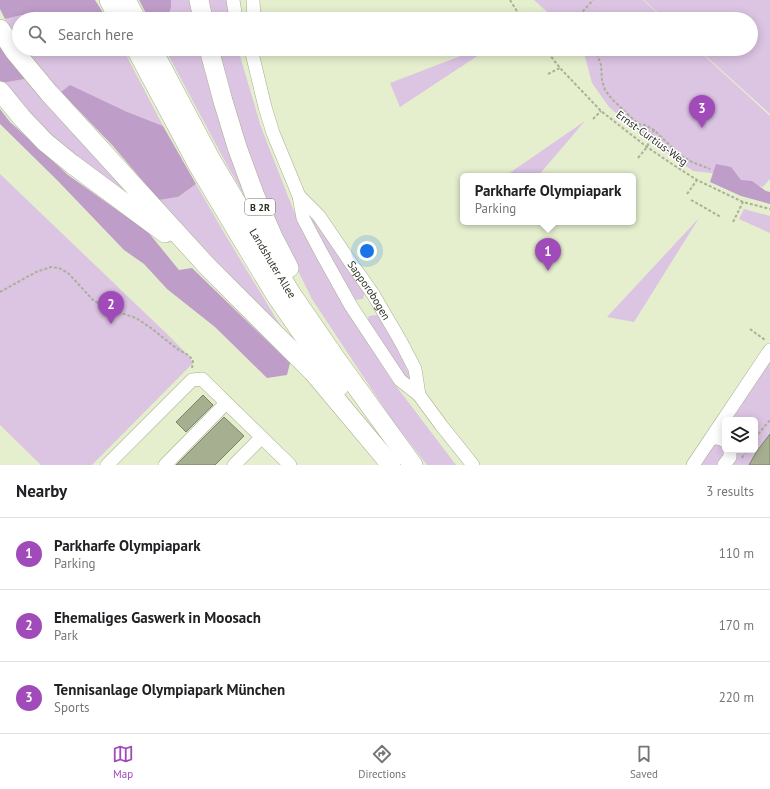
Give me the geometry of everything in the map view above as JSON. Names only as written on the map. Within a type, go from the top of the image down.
[{"type":"highway","points":[[109,0],[115,12]]},
{"type":"highway","points":[[126,0],[132,12]]},
{"type":"highway","points":[[199,0],[201,12]]},
{"type":"highway","name":"Landshuter Allee","points":[[0,29],[12,47]]},
{"type":"highway","name":"Landshuter Allee","points":[[18,56],[49,93],[207,266],[313,372],[391,465]]},
{"type":"highway","name":"Landshuter Allee","points":[[140,56],[199,167],[275,294],[391,465]]},
{"type":"highway","name":"Landshuter Allee","points":[[156,56],[211,160],[290,292],[334,356],[413,465]]},
{"type":"highway","name":"B 2R","points":[[211,56],[235,139],[255,196],[273,237],[334,356]]},
{"type":"highway","points":[[0,91],[22,118],[45,142],[207,266]]},
{"type":"street","points":[[233,0],[235,12]]},
{"type":"street","points":[[253,0],[254,12]]},
{"type":"street","name":"Sapporobogen","points":[[253,56],[273,133],[299,196],[303,218],[322,254],[352,306],[400,380],[418,395],[440,425],[473,465]]},
{"type":"street","name":"Sapporobogen","points":[[299,196],[319,216],[376,299],[415,369],[418,395]]},
{"type":"street","points":[[693,465],[770,350]]},
{"type":"street","points":[[107,465],[192,380],[202,379],[290,465]]},
{"type":"street","points":[[165,465],[226,403]]},
{"type":"street","points":[[234,465],[261,438]]},
{"type":"street","points":[[711,439],[718,438],[722,440]]},
{"type":"street","points":[[724,465],[730,457],[730,453]]},
{"type":"path","points":[[510,0],[518,12]]},
{"type":"path","points":[[582,12],[592,0]]},
{"type":"path","name":"Ernst-Curtius-Weg","points":[[551,56],[560,68],[602,111],[647,147],[697,180],[744,202],[770,209]]},
{"type":"path","points":[[598,56],[605,90],[638,124],[645,125],[654,130],[680,155],[692,162],[710,169]]},
{"type":"path","points":[[548,74],[560,68]]},
{"type":"path","points":[[593,119],[602,111]]},
{"type":"path","points":[[638,158],[647,147],[654,130]]},
{"type":"path","points":[[687,194],[697,180]]},
{"type":"path","points":[[691,200],[721,217]]},
{"type":"path","points":[[733,222],[744,202]]},
{"type":"path","points":[[0,292],[36,272],[51,267],[59,268],[68,273],[94,301],[136,318],[176,348],[188,355],[193,360],[192,380]]},
{"type":"path","points":[[750,329],[770,343]]},
{"type":"path","points":[[758,434],[770,420]]},
{"type":"shaded area","points":[[0,0],[95,0],[103,12],[12,12],[12,17],[5,19],[0,9]]},
{"type":"shaded area","points":[[139,0],[171,0],[170,12],[145,12]]},
{"type":"shaded area","points":[[171,0],[194,0],[196,12],[170,12]]},
{"type":"shaded area","points":[[207,0],[227,0],[230,12],[208,12]]},
{"type":"shaded area","points":[[534,0],[643,0],[656,12],[547,12]]},
{"type":"shaded area","points":[[644,0],[770,0],[770,114],[706,56],[758,56],[758,12],[657,12]]},
{"type":"shaded area","points":[[12,17],[12,30],[5,19]]},
{"type":"shaded area","points":[[0,46],[25,79],[2,83],[0,81]]},
{"type":"shaded area","points":[[31,56],[127,56],[163,126],[125,111],[61,92]]},
{"type":"shaded area","points":[[169,56],[205,56],[251,207]]},
{"type":"shaded area","points":[[218,56],[240,56],[261,127],[293,209],[349,313],[390,378],[456,465],[427,465],[392,420],[312,299],[271,216],[229,101]]},
{"type":"shaded area","points":[[461,56],[477,56],[400,107],[390,83]]},
{"type":"shaded area","points":[[585,56],[705,56],[770,116],[770,179],[763,187],[711,173],[693,171],[648,140],[609,107],[592,83]]},
{"type":"shaded area","points":[[25,79],[47,104],[159,220],[44,131],[2,83]]},
{"type":"shaded area","points":[[70,85],[125,111],[163,126],[196,184],[178,197],[159,200],[113,146],[61,92]]},
{"type":"shaded area","points":[[0,109],[10,122],[68,175],[148,232],[179,270],[192,268],[290,363],[287,375],[267,378],[215,327],[167,289],[144,264],[124,250],[57,180],[0,124]]},
{"type":"shaded area","points":[[585,121],[541,173],[509,173]]},
{"type":"shaded area","points":[[716,164],[731,167],[741,180],[752,181],[766,191],[770,192],[770,204],[741,196],[710,182]]},
{"type":"shaded area","points":[[0,174],[168,335],[188,355],[193,363],[92,465],[41,465],[0,425]]},
{"type":"shaded area","points":[[196,184],[277,320],[291,339],[298,343],[308,358],[159,200],[178,197]]},
{"type":"shaded area","points":[[744,209],[770,216],[770,233],[739,219]]},
{"type":"shaded area","points":[[314,218],[365,291],[363,299],[355,300],[310,222]]},
{"type":"shaded area","points":[[699,218],[634,322],[607,317]]},
{"type":"shaded area","points":[[377,315],[382,318],[413,382],[410,385],[367,322],[369,316]]},
{"type":"shaded area","points":[[770,357],[770,465],[699,465],[722,430],[722,453],[758,453],[758,417],[730,417]]},
{"type":"building","points":[[203,395],[213,405],[186,432],[176,422]]},
{"type":"building","points":[[224,417],[244,436],[215,465],[176,465]]},
{"type":"building","points":[[770,434],[770,465],[749,465],[756,453],[758,453],[758,450]]},
{"type":"place","name":"Tennisanlage Olympiapark München","points":[[702,128]]},
{"type":"place","name":"Parkharfe Olympiapark","points":[[548,271]]},
{"type":"place","name":"Ehemaliges Gaswerk in Moosach","points":[[111,324]]}]
